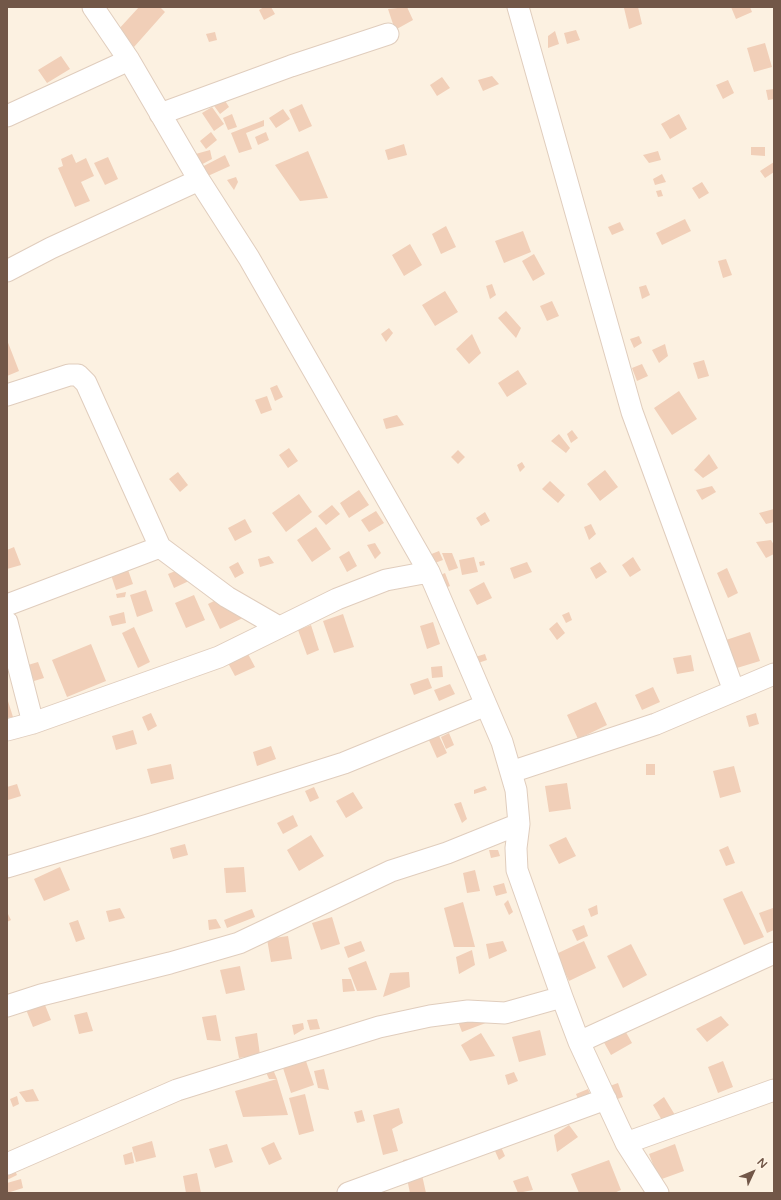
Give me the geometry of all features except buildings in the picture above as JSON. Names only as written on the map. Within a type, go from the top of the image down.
[{"type":"street","points":[[518,7],[632,412],[734,691]]},
{"type":"street","points":[[102,11],[199,180],[256,271],[429,572],[502,742],[516,790],[519,824],[516,848],[517,870],[562,997],[580,1042],[626,1144],[658,1193]]},
{"type":"street","points":[[160,114],[291,66],[388,34]]},
{"type":"street","points":[[7,116],[129,60]]},
{"type":"street","points":[[7,272],[51,248],[199,180]]},
{"type":"street","points":[[7,395],[69,375],[78,375],[86,382],[160,547],[227,597],[279,627]]},
{"type":"street","points":[[7,605],[160,547]]},
{"type":"street","points":[[7,730],[33,723],[219,657],[337,599],[386,580],[429,572]]},
{"type":"street","points":[[7,622],[33,723]]},
{"type":"street","points":[[511,772],[656,724],[774,674]]},
{"type":"street","points":[[7,867],[148,825],[344,763],[486,705]]},
{"type":"street","points":[[7,1006],[41,995],[162,965],[239,942],[391,871],[447,853],[519,824]]},
{"type":"street","points":[[580,1042],[774,953]]},
{"type":"street","points":[[7,1164],[177,1090],[379,1027],[430,1016],[468,1011],[505,1013],[562,997]]},
{"type":"street","points":[[626,1144],[774,1090]]},
{"type":"street","points":[[348,1193],[606,1099]]}]
